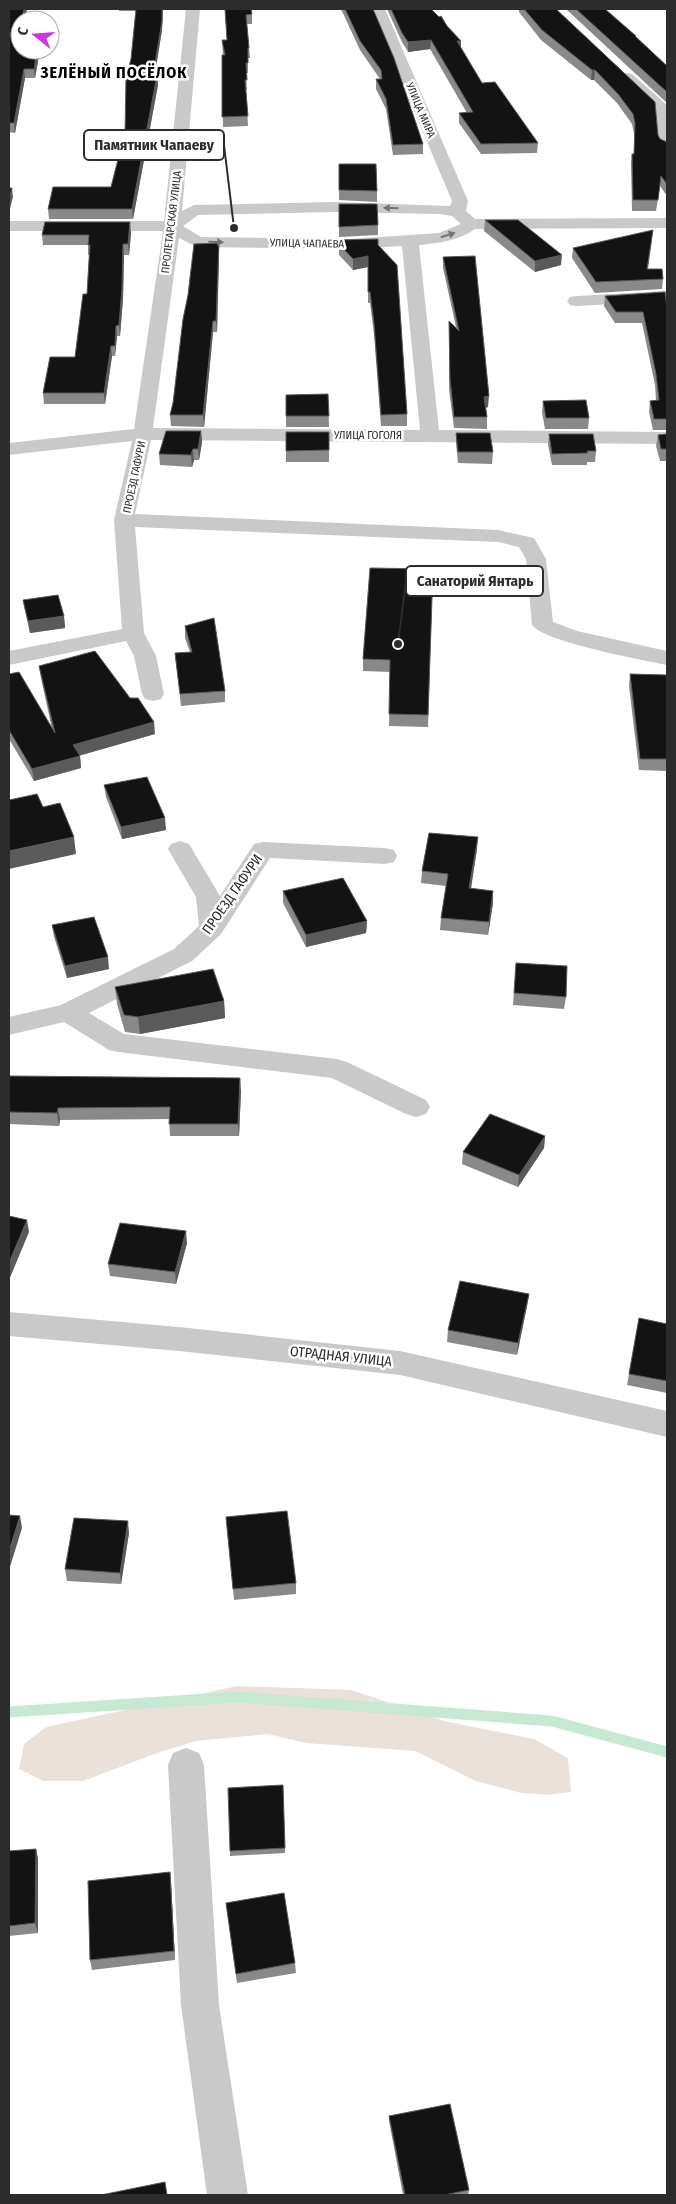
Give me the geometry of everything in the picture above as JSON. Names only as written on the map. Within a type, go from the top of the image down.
[{"type":"street","name":"ПРОЛЕТАРСКАЯ УЛИЦА","points":[[143,434],[172,226],[194,9]]},
{"type":"street","name":"УЛИЦА МИРА","points":[[378,9],[460,201],[457,212]]},
{"type":"street","points":[[618,68],[664,110],[667,145]]},
{"type":"street","points":[[9,226],[172,226],[194,210],[335,207],[440,209],[457,212],[471,224]]},
{"type":"street","name":"УЛИЦА ЧАПАЕВА","points":[[172,226],[197,242],[350,244],[442,238],[462,231],[471,224],[667,223]]},
{"type":"street","points":[[410,240],[430,436]]},
{"type":"street","points":[[576,301],[667,296]]},
{"type":"street","name":"УЛИЦА ГОГОЛЯ","points":[[9,449],[143,434],[667,438]]},
{"type":"street","name":"ПРОЕЗД ГАФУРИ","points":[[133,633],[124,520],[143,434]]},
{"type":"street","points":[[124,520],[498,536],[527,542],[536,559],[542,625],[570,636],[667,658]]},
{"type":"street","points":[[9,658],[133,633],[145,656],[152,694]]},
{"type":"street","points":[[180,849],[208,897],[212,928]]},
{"type":"street","name":"ПРОЕЗД ГАФУРИ","points":[[9,1026],[68,1012],[183,956],[212,928],[263,850],[385,856]]},
{"type":"street","points":[[68,1012],[118,1043],[337,1070],[416,1107]]},
{"type":"street","name":"ОТРАДНАЯ УЛИЦА","points":[[9,1324],[179,1339],[400,1363],[667,1424]]},
{"type":"street","points":[[186,1765],[200,2005],[228,2195]]},
{"type":"shaded area","points":[[237,1686],[351,1690],[444,1721],[534,1739],[568,1758],[571,1792],[548,1795],[521,1793],[476,1781],[415,1751],[306,1743],[268,1734],[196,1741],[157,1753],[83,1781],[43,1781],[19,1769],[24,1744],[46,1727]]},
{"type":"building","points":[[9,9],[24,9],[10,10],[10,60],[35,60],[34,69],[24,69],[14,123],[9,123]]},
{"type":"building","points":[[136,9],[162,9],[162,21],[153,75],[157,75],[132,209],[48,209],[53,187],[111,187],[125,132],[126,78],[131,59]]},
{"type":"building","points":[[225,9],[251,9],[252,14],[246,15],[249,48],[248,63],[246,63],[247,80],[245,80],[248,116],[222,117],[222,55],[225,55],[222,40],[227,40]]},
{"type":"building","points":[[345,9],[373,9],[394,58],[423,144],[393,145],[386,99],[376,79],[382,79],[381,70],[360,41]]},
{"type":"building","points":[[391,9],[431,9],[439,17],[441,16],[447,26],[461,41],[457,41],[482,83],[495,82],[538,143],[481,144],[459,113],[473,112],[431,40],[408,42]]},
{"type":"building","points":[[524,9],[556,9],[655,102],[658,135],[660,139],[667,142],[667,184],[661,176],[658,200],[633,200],[632,154],[634,154],[635,123],[633,114],[618,94],[595,70],[592,70],[542,30]]},
{"type":"building","points":[[576,9],[605,9],[636,36],[667,66],[667,92]]},
{"type":"building","points":[[339,164],[376,164],[377,191],[339,190]]},
{"type":"building","points":[[9,188],[12,188],[9,199]]},
{"type":"building","points":[[339,204],[377,204],[378,225],[339,227]]},
{"type":"building","points":[[485,220],[518,220],[562,255],[535,261]]},
{"type":"building","points":[[45,222],[130,222],[128,244],[123,244],[119,325],[116,326],[115,346],[111,346],[104,393],[43,393],[50,357],[75,357],[83,294],[87,294],[90,245],[88,245],[89,235],[42,235]]},
{"type":"building","points":[[653,230],[647,269],[662,269],[663,279],[596,282],[573,248]]},
{"type":"building","points":[[378,239],[378,245],[397,265],[407,414],[381,415],[374,323],[370,292],[368,292],[368,256],[353,259],[339,244],[339,240]]},
{"type":"building","points":[[219,243],[216,321],[213,321],[203,415],[170,415],[194,244]]},
{"type":"building","points":[[475,256],[489,396],[484,397],[487,417],[454,417],[450,379],[449,321],[459,331],[443,257]]},
{"type":"building","points":[[665,292],[667,309],[667,419],[654,419],[650,401],[659,400],[656,374],[643,312],[616,312],[605,296]]},
{"type":"building","points":[[328,394],[329,416],[286,416],[286,395]]},
{"type":"building","points":[[586,400],[589,418],[546,418],[543,401]]},
{"type":"building","points":[[166,431],[201,431],[198,449],[193,449],[191,455],[159,454]]},
{"type":"building","points":[[286,432],[329,432],[329,450],[286,451]]},
{"type":"building","points":[[456,433],[490,433],[493,452],[458,452]]},
{"type":"building","points":[[549,434],[593,434],[596,451],[552,454]]},
{"type":"building","points":[[667,434],[667,449],[661,449],[658,435]]},
{"type":"building","points":[[370,568],[433,569],[428,715],[389,714],[390,660],[363,659]]},
{"type":"building","points":[[58,595],[64,616],[28,621],[23,600]]},
{"type":"building","points":[[214,618],[225,691],[180,694],[175,653],[192,652],[185,626]]},
{"type":"building","points":[[95,651],[130,698],[138,698],[154,722],[73,745],[80,756],[32,769],[9,730],[9,674],[19,672],[55,733],[39,666]]},
{"type":"building","points":[[630,674],[667,675],[667,759],[640,759]]},
{"type":"building","points":[[147,777],[165,818],[121,827],[104,785]]},
{"type":"building","points":[[37,794],[43,807],[60,803],[74,837],[9,851],[9,800]]},
{"type":"building","points":[[429,833],[478,837],[469,888],[493,891],[489,922],[441,918],[448,874],[422,871]]},
{"type":"building","points":[[343,878],[367,921],[306,935],[283,891]]},
{"type":"building","points":[[94,917],[108,957],[65,966],[52,925]]},
{"type":"building","points":[[516,963],[567,966],[566,997],[514,993]]},
{"type":"building","points":[[213,969],[224,1001],[138,1017],[124,1015],[115,987]]},
{"type":"building","points":[[9,1076],[240,1078],[238,1124],[169,1124],[170,1107],[58,1108],[57,1113],[9,1112]]},
{"type":"building","points":[[490,1114],[545,1136],[519,1175],[463,1152]]},
{"type":"building","points":[[9,1216],[27,1220],[9,1263]]},
{"type":"building","points":[[120,1223],[186,1231],[175,1272],[108,1264]]},
{"type":"building","points":[[460,1281],[529,1294],[518,1343],[448,1330]]},
{"type":"building","points":[[639,1318],[667,1324],[667,1381],[629,1374]]},
{"type":"building","points":[[287,1511],[296,1583],[233,1589],[226,1517]]},
{"type":"building","points":[[9,1515],[20,1516],[9,1551]]},
{"type":"building","points":[[74,1518],[128,1521],[120,1573],[65,1569]]},
{"type":"building","points":[[283,1785],[285,1848],[230,1851],[228,1788]]},
{"type":"building","points":[[36,1849],[35,1923],[9,1926],[9,1851]]},
{"type":"building","points":[[170,1872],[174,1951],[90,1960],[88,1881]]},
{"type":"building","points":[[284,1893],[295,1963],[236,1974],[226,1903]]},
{"type":"building","points":[[450,2104],[469,2190],[444,2195],[405,2195],[389,2116]]},
{"type":"building","points":[[165,2182],[167,2195],[101,2195]]},
{"type":"waterway","points":[[9,1712],[237,1697],[552,1721],[667,1752]]},
{"type":"place","name":"Памятник Чапаеву","points":[[234,228]]},
{"type":"place","name":"Санаторий Янтарь","points":[[398,644]]},
{"type":"district","name":"ЗЕЛЁНЫЙ ПОСЁЛОК","points":[[114,72]]}]
